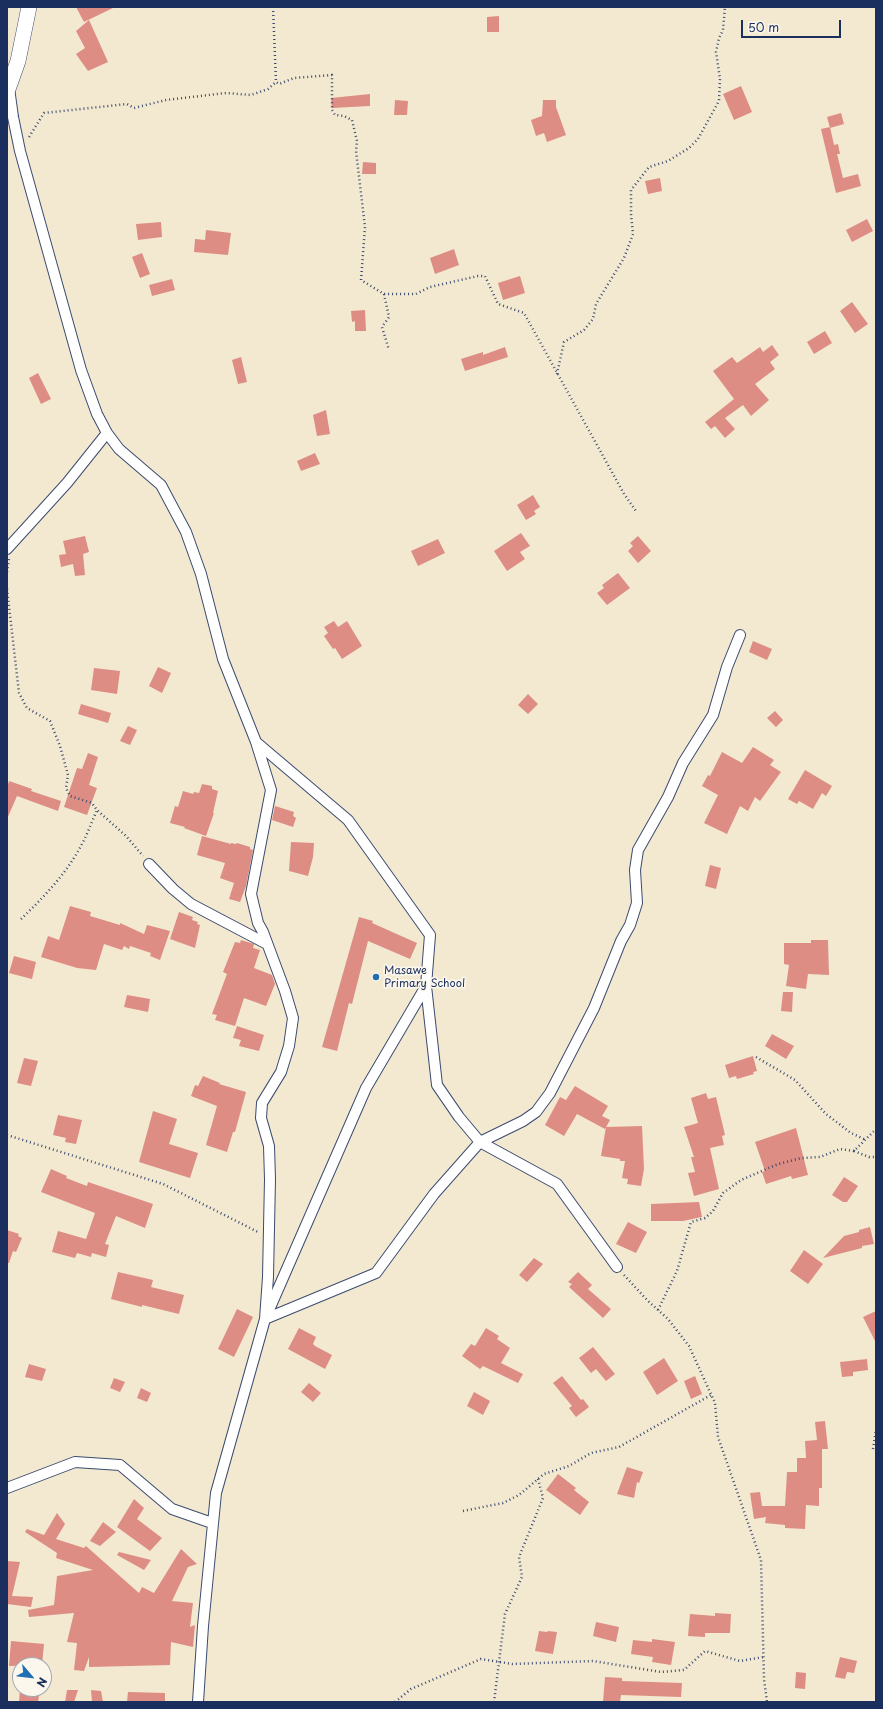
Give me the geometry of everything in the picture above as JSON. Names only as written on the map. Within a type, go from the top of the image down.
[{"type":"street","points":[[29,7],[18,61],[8,90],[20,151],[81,370],[107,433],[119,449],[161,485],[186,532],[202,574],[223,659],[256,742],[271,790],[251,894],[258,923],[287,996],[293,1018],[289,1046],[281,1072],[262,1103],[261,1118],[269,1146],[268,1278],[264,1319]]},
{"type":"street","points":[[7,549],[67,482],[107,433]]},
{"type":"street","points":[[264,1319],[376,1273],[434,1194],[480,1142],[523,1121],[536,1112],[550,1093],[594,1008],[620,941],[630,925],[637,903],[635,870],[638,850],[668,797],[684,763],[713,715],[718,703],[727,667],[740,635]]},
{"type":"street","points":[[256,742],[348,820],[430,935],[426,986],[437,1085],[459,1117],[480,1142],[557,1184],[617,1267]]},
{"type":"street","points":[[149,864],[173,889],[191,904],[267,944]]},
{"type":"street","points":[[198,1702],[212,1523],[216,1493],[264,1319],[366,1088],[426,986]]},
{"type":"street","points":[[7,1488],[75,1462],[120,1465],[172,1509],[212,1523]]},
{"type":"path","points":[[273,7],[276,82]]},
{"type":"path","points":[[558,374],[564,342],[584,330],[593,320],[596,304],[624,258],[633,234],[631,190],[649,167],[668,161],[689,148],[698,139],[719,101],[720,79],[716,52],[719,38],[723,30],[725,7]]},
{"type":"path","points":[[276,82],[279,84],[294,78],[332,75],[332,110],[335,115],[344,116],[352,120],[358,141],[356,151],[365,227],[361,280],[384,294],[416,294],[430,287],[478,276],[486,276],[498,304],[524,313],[624,494],[636,511]]},
{"type":"path","points":[[20,151],[44,113],[127,104],[134,108],[166,100],[226,93],[251,95],[268,89],[276,82]]},
{"type":"path","points":[[384,294],[389,317],[382,327],[389,350]]},
{"type":"path","points":[[7,589],[19,693],[26,708],[50,721],[60,746],[68,775],[66,788],[70,796],[92,803],[97,810],[126,836],[149,864]]},
{"type":"path","points":[[21,919],[40,900],[68,867],[83,843],[97,810]]},
{"type":"path","points":[[756,1057],[795,1080],[826,1114],[851,1133],[866,1140]]},
{"type":"path","points":[[854,1151],[876,1129]]},
{"type":"path","points":[[7,1135],[163,1184],[269,1237]]},
{"type":"path","points":[[658,1310],[677,1271],[691,1222],[705,1218],[713,1211],[723,1193],[741,1180],[778,1164],[802,1158],[820,1157],[840,1149],[854,1151],[868,1157],[876,1157]]},
{"type":"path","points":[[617,1267],[648,1301],[668,1319],[689,1346],[715,1403],[718,1437],[761,1560],[767,1702]]},
{"type":"path","points":[[464,1511],[503,1502],[519,1495],[544,1474],[569,1466],[591,1453],[619,1447],[711,1395]]},
{"type":"path","points":[[873,1449],[876,1430]]},
{"type":"path","points":[[494,1702],[505,1614],[522,1577],[519,1557],[543,1498],[538,1479]]},
{"type":"path","points":[[395,1702],[411,1689],[481,1659],[512,1664],[593,1661],[660,1672],[684,1670],[705,1651],[740,1661],[764,1657]]},
{"type":"building","points":[[76,7],[115,7],[84,22]]},
{"type":"building","points":[[499,16],[499,32],[487,32],[487,17]]},
{"type":"building","points":[[89,20],[108,62],[88,71],[76,54],[85,48],[76,31]]},
{"type":"building","points":[[741,86],[752,112],[734,120],[723,94]]},
{"type":"building","points":[[370,94],[370,106],[332,108],[331,98]]},
{"type":"building","points":[[395,100],[408,101],[407,115],[394,115]]},
{"type":"building","points":[[543,100],[556,100],[556,107],[566,135],[547,142],[544,133],[536,136],[531,120],[542,116]]},
{"type":"building","points":[[841,113],[844,124],[830,128],[827,117]]},
{"type":"building","points":[[830,127],[834,145],[838,144],[840,154],[837,154],[843,178],[858,174],[861,186],[836,193],[821,129]]},
{"type":"building","points":[[363,162],[376,163],[376,174],[362,174]]},
{"type":"building","points":[[660,178],[662,191],[648,194],[645,181]]},
{"type":"building","points":[[867,219],[873,231],[852,242],[846,230]]},
{"type":"building","points":[[161,222],[162,237],[138,240],[136,224]]},
{"type":"building","points":[[206,230],[231,233],[228,255],[194,252],[195,239],[205,240]]},
{"type":"building","points":[[454,249],[459,265],[435,274],[430,258]]},
{"type":"building","points":[[142,253],[150,274],[140,278],[132,257]]},
{"type":"building","points":[[520,276],[525,293],[503,300],[498,283]]},
{"type":"building","points":[[172,279],[175,290],[152,296],[149,285]]},
{"type":"building","points":[[852,302],[868,324],[855,333],[840,311]]},
{"type":"building","points":[[365,310],[366,331],[355,331],[355,321],[352,322],[351,311]]},
{"type":"building","points":[[825,331],[832,343],[814,354],[807,342]]},
{"type":"building","points":[[772,345],[779,355],[770,362],[775,369],[755,384],[769,400],[751,416],[743,405],[725,418],[735,429],[725,438],[715,426],[711,429],[705,422],[734,399],[713,371],[732,357],[737,363],[760,347],[763,352]]},
{"type":"building","points":[[505,347],[508,357],[465,371],[461,359],[483,352],[483,355]]},
{"type":"building","points":[[241,357],[247,382],[238,384],[232,360]]},
{"type":"building","points":[[38,373],[51,399],[41,404],[29,378]]},
{"type":"building","points":[[326,410],[330,434],[317,436],[313,415]]},
{"type":"building","points":[[315,453],[320,464],[301,471],[297,461]]},
{"type":"building","points":[[533,495],[540,507],[534,511],[536,514],[526,520],[517,505]]},
{"type":"building","points":[[521,533],[530,546],[520,552],[525,559],[507,571],[494,551]]},
{"type":"building","points":[[85,536],[89,552],[83,554],[85,575],[75,576],[73,564],[61,567],[59,555],[66,554],[63,541]]},
{"type":"building","points":[[638,536],[651,551],[638,563],[628,551],[633,546],[630,543]]},
{"type":"building","points":[[438,539],[445,553],[418,566],[411,551]]},
{"type":"building","points":[[618,573],[630,588],[607,605],[597,593],[604,588],[602,585]]},
{"type":"building","points":[[334,621],[338,627],[347,621],[362,646],[342,659],[335,648],[333,649],[324,636],[328,633],[324,627]]},
{"type":"building","points":[[753,641],[772,649],[767,660],[749,652]]},
{"type":"building","points":[[158,667],[171,673],[162,693],[149,686]]},
{"type":"building","points":[[94,668],[120,671],[117,694],[91,690]]},
{"type":"building","points":[[528,694],[538,704],[528,714],[518,705]]},
{"type":"building","points":[[81,704],[111,713],[108,723],[78,714]]},
{"type":"building","points":[[775,711],[783,720],[776,727],[767,718]]},
{"type":"building","points":[[128,726],[137,730],[130,745],[120,741]]},
{"type":"building","points":[[753,747],[774,760],[770,765],[781,772],[760,801],[755,797],[748,811],[740,806],[727,834],[704,823],[718,795],[702,786],[708,775],[710,776],[722,752],[742,763]]},
{"type":"building","points":[[88,753],[98,757],[89,785],[97,788],[87,815],[64,807],[77,768],[82,769]]},
{"type":"building","points":[[805,770],[832,786],[826,796],[822,793],[813,809],[799,801],[797,804],[788,799]]},
{"type":"building","points":[[9,781],[32,789],[31,791],[61,801],[58,811],[17,796],[7,819],[7,788]]},
{"type":"building","points":[[202,784],[212,786],[212,789],[218,791],[214,813],[206,836],[184,828],[185,827],[170,823],[175,806],[178,807],[183,791],[193,794],[194,792],[199,793]]},
{"type":"building","points":[[275,806],[294,812],[293,816],[296,818],[293,827],[272,820]]},
{"type":"building","points":[[202,836],[231,844],[237,843],[250,847],[250,849],[253,850],[246,886],[240,902],[229,899],[234,883],[220,878],[225,863],[197,855]]},
{"type":"building","points":[[291,842],[314,843],[313,857],[308,876],[289,871]]},
{"type":"building","points":[[710,865],[721,868],[716,889],[705,886]]},
{"type":"building","points":[[70,906],[91,912],[90,916],[120,925],[120,923],[144,934],[147,925],[170,931],[160,960],[150,956],[151,953],[130,946],[129,949],[124,946],[122,950],[104,944],[96,970],[77,968],[41,957],[48,936],[59,940]]},
{"type":"building","points":[[179,912],[193,917],[192,920],[198,922],[197,924],[200,925],[195,948],[170,939]]},
{"type":"building","points":[[359,917],[373,921],[372,923],[417,943],[410,959],[368,941],[352,1004],[349,1003],[337,1051],[322,1047]]},
{"type":"building","points":[[241,940],[254,944],[253,948],[260,950],[254,968],[272,975],[275,984],[266,1006],[244,998],[235,1026],[215,1020],[217,1015],[212,1014],[227,974],[223,972],[235,942],[240,943]]},
{"type":"building","points":[[811,940],[828,940],[829,975],[808,974],[806,989],[786,986],[789,965],[784,964],[784,943],[811,943]]},
{"type":"building","points":[[14,956],[36,962],[32,979],[9,973]]},
{"type":"building","points":[[783,992],[793,992],[792,1012],[781,1011]]},
{"type":"building","points":[[127,995],[150,999],[148,1012],[124,1007]]},
{"type":"building","points":[[237,1026],[264,1035],[259,1051],[239,1046],[241,1040],[233,1038]]},
{"type":"building","points":[[772,1034],[794,1046],[786,1059],[765,1046]]},
{"type":"building","points":[[753,1056],[757,1071],[753,1072],[754,1074],[737,1079],[736,1076],[729,1078],[725,1065]]},
{"type":"building","points":[[24,1058],[38,1061],[31,1086],[17,1083]]},
{"type":"building","points":[[203,1076],[220,1083],[219,1084],[246,1092],[235,1132],[233,1132],[227,1152],[206,1145],[217,1106],[191,1096],[195,1085],[198,1086]]},
{"type":"building","points":[[575,1086],[608,1106],[602,1116],[610,1120],[605,1129],[577,1114],[564,1136],[545,1125],[560,1097],[566,1100]]},
{"type":"building","points":[[706,1093],[708,1099],[716,1097],[725,1135],[722,1136],[724,1145],[710,1148],[719,1189],[694,1196],[688,1173],[695,1172],[691,1157],[694,1157],[684,1127],[698,1123],[691,1098]]},
{"type":"building","points":[[153,1111],[177,1119],[169,1144],[198,1153],[190,1178],[139,1162]]},
{"type":"building","points":[[58,1115],[82,1120],[76,1144],[65,1142],[66,1138],[53,1135]]},
{"type":"building","points":[[642,1126],[644,1169],[641,1186],[627,1184],[628,1179],[622,1178],[625,1161],[601,1156],[606,1127]]},
{"type":"building","points":[[796,1128],[808,1175],[792,1179],[791,1176],[766,1184],[762,1172],[765,1171],[755,1142]]},
{"type":"building","points":[[51,1169],[67,1176],[66,1178],[87,1186],[88,1182],[153,1204],[145,1228],[116,1216],[105,1244],[109,1245],[106,1257],[92,1253],[91,1257],[77,1253],[75,1258],[52,1252],[58,1231],[86,1239],[95,1213],[41,1192]]},
{"type":"building","points":[[844,1177],[858,1186],[847,1202],[843,1202],[832,1195]]},
{"type":"building","points":[[699,1202],[702,1217],[683,1221],[651,1221],[651,1204]]},
{"type":"building","points":[[628,1222],[647,1232],[636,1253],[616,1244]]},
{"type":"building","points":[[870,1227],[874,1244],[862,1246],[862,1248],[823,1258],[844,1236]]},
{"type":"building","points":[[7,1230],[19,1234],[18,1236],[22,1238],[16,1252],[13,1251],[9,1263],[7,1263]]},
{"type":"building","points":[[804,1250],[823,1264],[808,1284],[790,1271]]},
{"type":"building","points":[[534,1258],[543,1264],[527,1282],[519,1275]]},
{"type":"building","points":[[118,1272],[153,1280],[151,1287],[184,1295],[179,1314],[111,1299]]},
{"type":"building","points":[[578,1272],[592,1285],[588,1289],[611,1309],[603,1318],[569,1287],[572,1284],[568,1282]]},
{"type":"building","points":[[237,1309],[253,1317],[234,1357],[218,1349]]},
{"type":"building","points":[[876,1311],[876,1343],[863,1317]]},
{"type":"building","points":[[299,1328],[316,1337],[313,1344],[315,1346],[332,1355],[325,1369],[288,1349]]},
{"type":"building","points":[[486,1328],[499,1336],[497,1339],[510,1348],[501,1363],[523,1374],[518,1383],[483,1366],[480,1369],[462,1356],[471,1344],[475,1346]]},
{"type":"building","points":[[593,1347],[615,1374],[606,1381],[596,1369],[591,1373],[579,1358]]},
{"type":"building","points":[[664,1358],[678,1381],[657,1395],[643,1372]]},
{"type":"building","points":[[867,1359],[868,1370],[853,1372],[853,1376],[842,1377],[840,1362]]},
{"type":"building","points":[[29,1364],[46,1369],[42,1381],[25,1377]]},
{"type":"building","points":[[562,1376],[581,1400],[583,1399],[589,1407],[576,1417],[569,1408],[572,1406],[553,1383]]},
{"type":"building","points":[[695,1376],[702,1394],[691,1399],[684,1381]]},
{"type":"building","points":[[114,1378],[125,1382],[120,1392],[110,1388]]},
{"type":"building","points":[[309,1383],[321,1393],[313,1402],[301,1392]]},
{"type":"building","points":[[141,1388],[151,1393],[147,1402],[137,1398]]},
{"type":"building","points":[[474,1392],[490,1401],[483,1415],[467,1406]]},
{"type":"building","points":[[825,1421],[828,1449],[822,1449],[822,1488],[819,1488],[819,1506],[806,1505],[805,1529],[785,1528],[785,1525],[765,1523],[766,1517],[754,1519],[750,1493],[760,1492],[762,1506],[785,1506],[787,1472],[797,1472],[797,1458],[806,1458],[805,1441],[817,1440],[815,1422]]},
{"type":"building","points":[[627,1467],[643,1472],[639,1483],[637,1482],[634,1498],[617,1494]]},
{"type":"building","points":[[558,1474],[576,1488],[574,1490],[589,1502],[580,1515],[546,1490]]},
{"type":"building","points":[[134,1499],[144,1508],[137,1519],[162,1538],[150,1551],[117,1527]]},
{"type":"building","points":[[57,1513],[65,1524],[56,1539],[84,1548],[86,1546],[139,1593],[142,1587],[154,1593],[181,1549],[197,1564],[188,1567],[172,1601],[193,1603],[190,1627],[195,1625],[193,1647],[171,1642],[170,1665],[89,1667],[89,1657],[84,1671],[74,1670],[77,1643],[67,1642],[74,1613],[29,1617],[28,1610],[54,1605],[57,1576],[93,1570],[56,1558],[57,1553],[25,1532],[27,1529],[44,1535]]},
{"type":"building","points":[[103,1522],[116,1532],[100,1546],[90,1541]]},
{"type":"building","points":[[119,1552],[151,1560],[144,1570],[117,1555]]},
{"type":"building","points":[[7,1561],[20,1562],[12,1596],[33,1597],[31,1607],[7,1604]]},
{"type":"building","points":[[715,1613],[731,1614],[730,1633],[705,1633],[705,1637],[688,1636],[690,1614],[715,1616]]},
{"type":"building","points":[[596,1622],[619,1627],[616,1642],[593,1636]]},
{"type":"building","points":[[539,1631],[557,1632],[553,1654],[535,1651]]},
{"type":"building","points":[[652,1639],[675,1642],[671,1665],[652,1662],[653,1657],[631,1654],[633,1640],[652,1642]]},
{"type":"building","points":[[11,1641],[44,1644],[43,1657],[12,1657],[12,1666],[9,1666]]},
{"type":"building","points":[[840,1657],[857,1661],[854,1673],[847,1672],[845,1679],[835,1677]]},
{"type":"building","points":[[796,1672],[806,1673],[805,1689],[795,1688]]},
{"type":"building","points":[[605,1677],[622,1678],[622,1681],[682,1683],[681,1697],[621,1695],[620,1702],[603,1702]]},
{"type":"building","points":[[67,1690],[78,1690],[74,1702],[65,1702]]},
{"type":"building","points":[[91,1690],[101,1691],[103,1702],[92,1702]]},
{"type":"building","points":[[128,1692],[165,1693],[165,1702],[127,1702]]},
{"type":"building","points":[[19,1697],[39,1697],[38,1702],[19,1702]]},
{"type":"place","name":"Masawe Primary School","points":[[376,977]]}]
